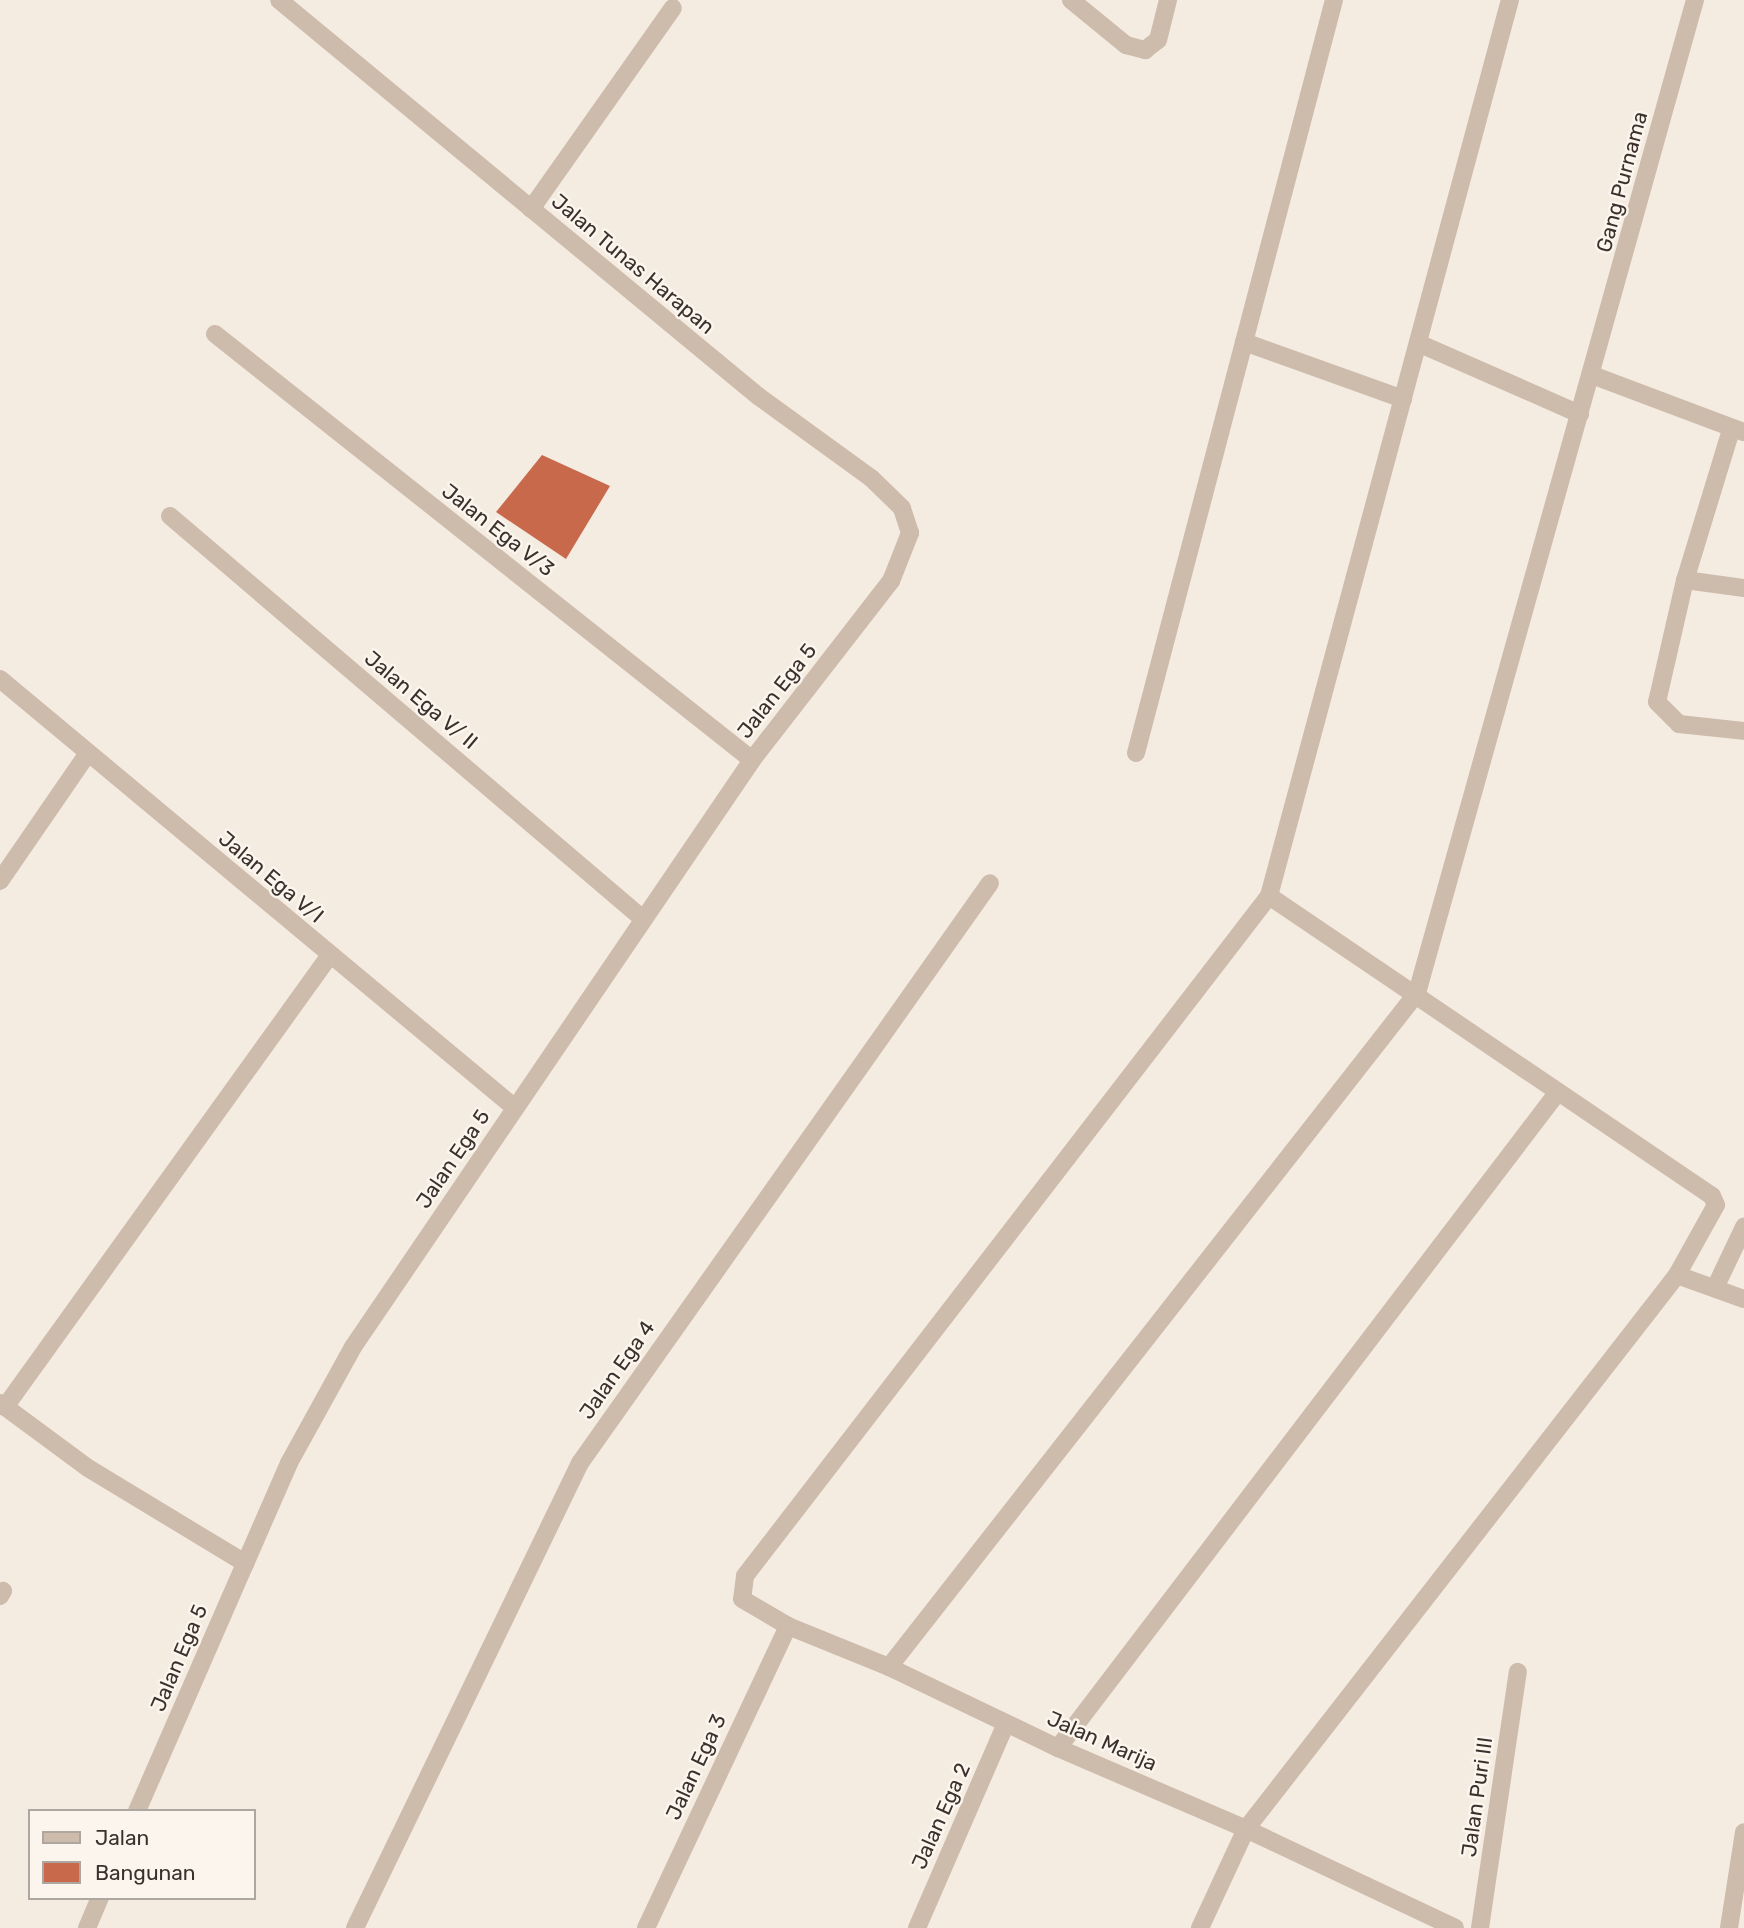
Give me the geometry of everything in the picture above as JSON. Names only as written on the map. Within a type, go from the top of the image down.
[{"type":"street","name":"Jalan Tunas Harapan","points":[[279,0],[531,209],[902,508],[911,533],[891,581]]},
{"type":"street","points":[[1071,0],[1126,46],[1145,50],[1158,40],[1168,0]]},
{"type":"street","points":[[1136,753],[1334,0]]},
{"type":"street","points":[[1200,1928],[1246,1829],[1677,1275],[1711,1217],[1712,1196],[1417,993],[1269,896],[1510,0]]},
{"type":"street","name":"Gang Purnama","points":[[1417,993],[1695,0]]},
{"type":"street","points":[[531,209],[673,8]]},
{"type":"street","name":"Jalan Ega V/3","points":[[215,334],[752,760]]},
{"type":"street","points":[[1244,342],[1402,400]]},
{"type":"street","points":[[1418,343],[1580,414]]},
{"type":"street","points":[[1592,375],[1738,431],[1685,580],[1657,702],[1679,724],[1744,731]]},
{"type":"street","name":"Jalan Ega V/ II","points":[[170,516],[643,919]]},
{"type":"street","points":[[1685,580],[1744,588]]},
{"type":"street","name":"Jalan Ega 5","points":[[139,1809],[245,1563],[353,1348],[752,760],[891,581]]},
{"type":"street","name":"Jalan Ega V/I","points":[[0,679],[516,1108]]},
{"type":"street","points":[[0,881],[88,753]]},
{"type":"street","name":"Jalan Ega 4","points":[[355,1928],[580,1463],[990,883]]},
{"type":"street","name":"Jalan Marija","points":[[1269,896],[741,1589],[751,1606],[788,1626],[890,1667],[1058,1748],[1246,1829],[1455,1928]]},
{"type":"street","points":[[245,1563],[88,1468],[2,1405],[330,955]]},
{"type":"street","points":[[890,1667],[1417,993]]},
{"type":"street","points":[[1058,1748],[1558,1092]]},
{"type":"street","points":[[1715,1287],[1744,1227]]},
{"type":"street","points":[[1677,1275],[1744,1299]]},
{"type":"street","name":"Jalan Ega 3","points":[[646,1928],[788,1626]]},
{"type":"street","name":"Jalan Puri III","points":[[1480,1928],[1518,1672]]},
{"type":"street","name":"Jalan Ega 2","points":[[917,1928],[1006,1723]]},
{"type":"street","points":[[1729,1928],[1744,1832]]},
{"type":"street","points":[[87,1928],[99,1900]]},
{"type":"building","points":[[542,455],[610,486],[566,559],[496,512]]}]
